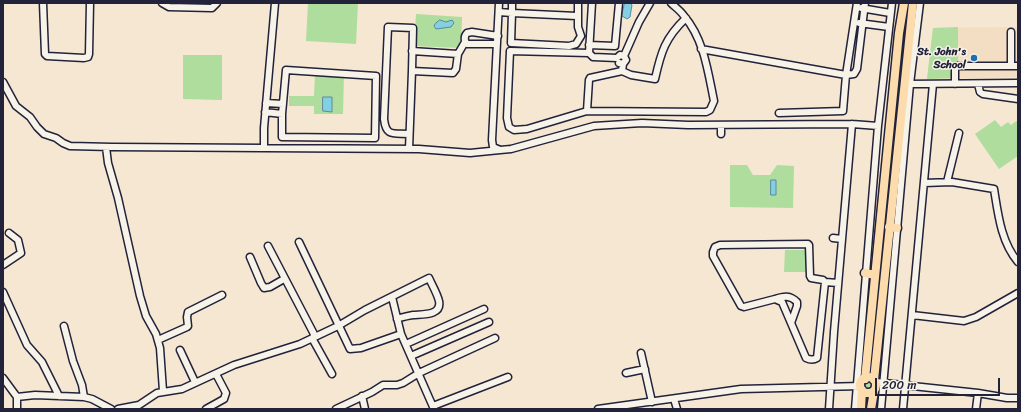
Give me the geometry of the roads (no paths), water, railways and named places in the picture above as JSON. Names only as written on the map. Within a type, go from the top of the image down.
[{"type":"main road","points":[[861,409],[861,385],[875,274],[899,33],[904,3]]},
{"type":"main road","points":[[871,409],[874,391],[878,381],[907,84],[913,3]]},
{"type":"main road","points":[[865,273],[875,274]]},
{"type":"main road","points":[[861,385],[869,378],[878,381]]},
{"type":"main road","points":[[861,385],[866,393],[874,391]]},
{"type":"street","points":[[43,3],[45,54],[47,56],[84,58],[88,57],[89,54],[90,3]]},
{"type":"street","points":[[162,3],[169,7],[212,8],[217,3]]},
{"type":"street","points":[[264,148],[265,112],[275,3]]},
{"type":"street","points":[[499,3],[492,140],[494,147],[500,150]]},
{"type":"street","points":[[512,3],[511,43],[569,46],[576,44],[581,36],[578,27],[578,3]]},
{"type":"street","points":[[589,53],[592,3]]},
{"type":"street","points":[[590,45],[615,46],[619,3]]},
{"type":"street","points":[[622,71],[623,64],[626,60],[624,56],[639,22],[650,3]]},
{"type":"street","points":[[624,56],[620,55],[617,58],[593,57],[589,53],[510,51],[507,118],[509,127],[514,130],[527,129],[587,111],[706,112],[710,110],[714,101],[706,61],[698,38],[678,6],[671,3]]},
{"type":"street","points":[[855,409],[861,385],[865,273],[878,126],[892,3]]},
{"type":"street","points":[[920,3],[907,84],[1018,83]]},
{"type":"street","points":[[701,49],[846,76],[854,74],[858,69],[857,5],[890,13]]},
{"type":"street","points":[[779,113],[842,112],[844,110],[846,76],[858,23],[864,6]]},
{"type":"street","points":[[499,12],[577,16]]},
{"type":"street","points":[[587,111],[590,78],[622,71],[631,75],[655,79],[661,52],[673,30],[686,18]]},
{"type":"street","points":[[858,23],[889,27]]},
{"type":"street","points":[[408,149],[409,134],[412,70],[413,28],[388,26],[384,118],[385,126],[386,130],[390,133],[409,134]]},
{"type":"street","points":[[412,70],[453,73],[456,69],[458,54],[465,42],[465,35],[469,32],[498,36]]},
{"type":"street","points":[[955,84],[955,66],[1015,66],[1011,32]]},
{"type":"street","points":[[465,42],[470,44],[497,44]]},
{"type":"street","points":[[412,50],[458,54]]},
{"type":"street","points":[[617,58],[618,63],[623,64]]},
{"type":"street","points":[[286,70],[376,76],[375,138],[282,137],[282,114],[286,70]]},
{"type":"street","points":[[3,82],[16,106],[30,117],[41,132],[70,146],[408,149],[470,153],[511,149],[594,126],[642,123],[721,125],[852,124],[878,126]]},
{"type":"street","points":[[903,409],[933,84]]},
{"type":"street","points":[[978,84],[980,92],[983,94],[1018,99]]},
{"type":"street","points":[[266,103],[283,104]]},
{"type":"street","points":[[494,104],[508,104]]},
{"type":"street","points":[[265,112],[282,114]]},
{"type":"street","points":[[829,409],[852,124]]},
{"type":"street","points":[[721,125],[721,134]]},
{"type":"street","points":[[947,182],[959,133]]},
{"type":"street","points":[[106,147],[108,163],[118,198],[140,296],[146,316],[158,340],[160,348],[163,391]]},
{"type":"street","points":[[924,183],[947,182],[994,189],[999,221],[1009,249],[1018,262]]},
{"type":"street","points":[[3,265],[21,253],[18,240],[9,232]]},
{"type":"street","points":[[833,238],[842,239]]},
{"type":"street","points":[[299,242],[349,348],[352,350],[362,348],[401,334]]},
{"type":"street","points":[[791,323],[797,306],[797,302],[793,298],[787,296],[744,307],[741,306],[714,256],[713,252],[715,247],[720,245],[808,244],[811,278],[823,280],[825,282],[838,283]]},
{"type":"street","points":[[268,246],[332,374]]},
{"type":"street","points":[[250,257],[264,288],[270,287],[284,279]]},
{"type":"street","points":[[118,409],[140,407],[157,393],[182,389],[234,365],[300,344],[338,326],[365,310],[392,298],[428,278],[439,301],[438,307],[432,313],[412,315],[398,319]]},
{"type":"street","points":[[775,299],[782,302],[806,358],[809,360],[815,359],[817,358],[825,282]]},
{"type":"street","points":[[3,292],[27,345],[42,362],[59,396]]},
{"type":"street","points":[[912,315],[964,321],[976,317],[1018,294]]},
{"type":"street","points":[[158,340],[187,328],[188,312],[222,295]]},
{"type":"street","points":[[392,298],[401,334],[433,407],[508,377]]},
{"type":"street","points":[[406,344],[484,309]]},
{"type":"street","points":[[411,356],[488,322]]},
{"type":"street","points":[[64,326],[72,361],[82,385],[84,397]]},
{"type":"street","points":[[336,409],[384,385],[397,385],[403,383],[419,373],[495,338]]},
{"type":"street","points":[[180,350],[195,382]]},
{"type":"street","points":[[641,353],[652,402]]},
{"type":"street","points":[[626,373],[645,369]]},
{"type":"street","points":[[206,409],[224,399],[226,396],[226,393],[216,374]]},
{"type":"street","points":[[3,378],[18,397],[17,409]]},
{"type":"street","points":[[881,409],[878,381],[1007,398],[1018,398]]},
{"type":"street","points":[[598,409],[741,389],[861,385]]},
{"type":"street","points":[[976,409],[978,393]]},
{"type":"street","points":[[18,397],[35,395],[84,397],[92,399],[111,409]]},
{"type":"street","points":[[362,396],[366,409]]},
{"type":"street","points":[[674,399],[676,409]]},
{"type":"water","points":[[625,3],[630,3],[632,5],[630,17],[627,19],[622,16]]},
{"type":"water","points":[[440,20],[446,22],[452,20],[454,23],[451,27],[436,29],[434,26]]},
{"type":"water","points":[[323,97],[332,97],[332,112],[323,111]]},
{"type":"water","points":[[771,180],[776,180],[776,195],[771,195]]},
{"type":"place","name":"St. John's School","points":[[974,58]]}]
